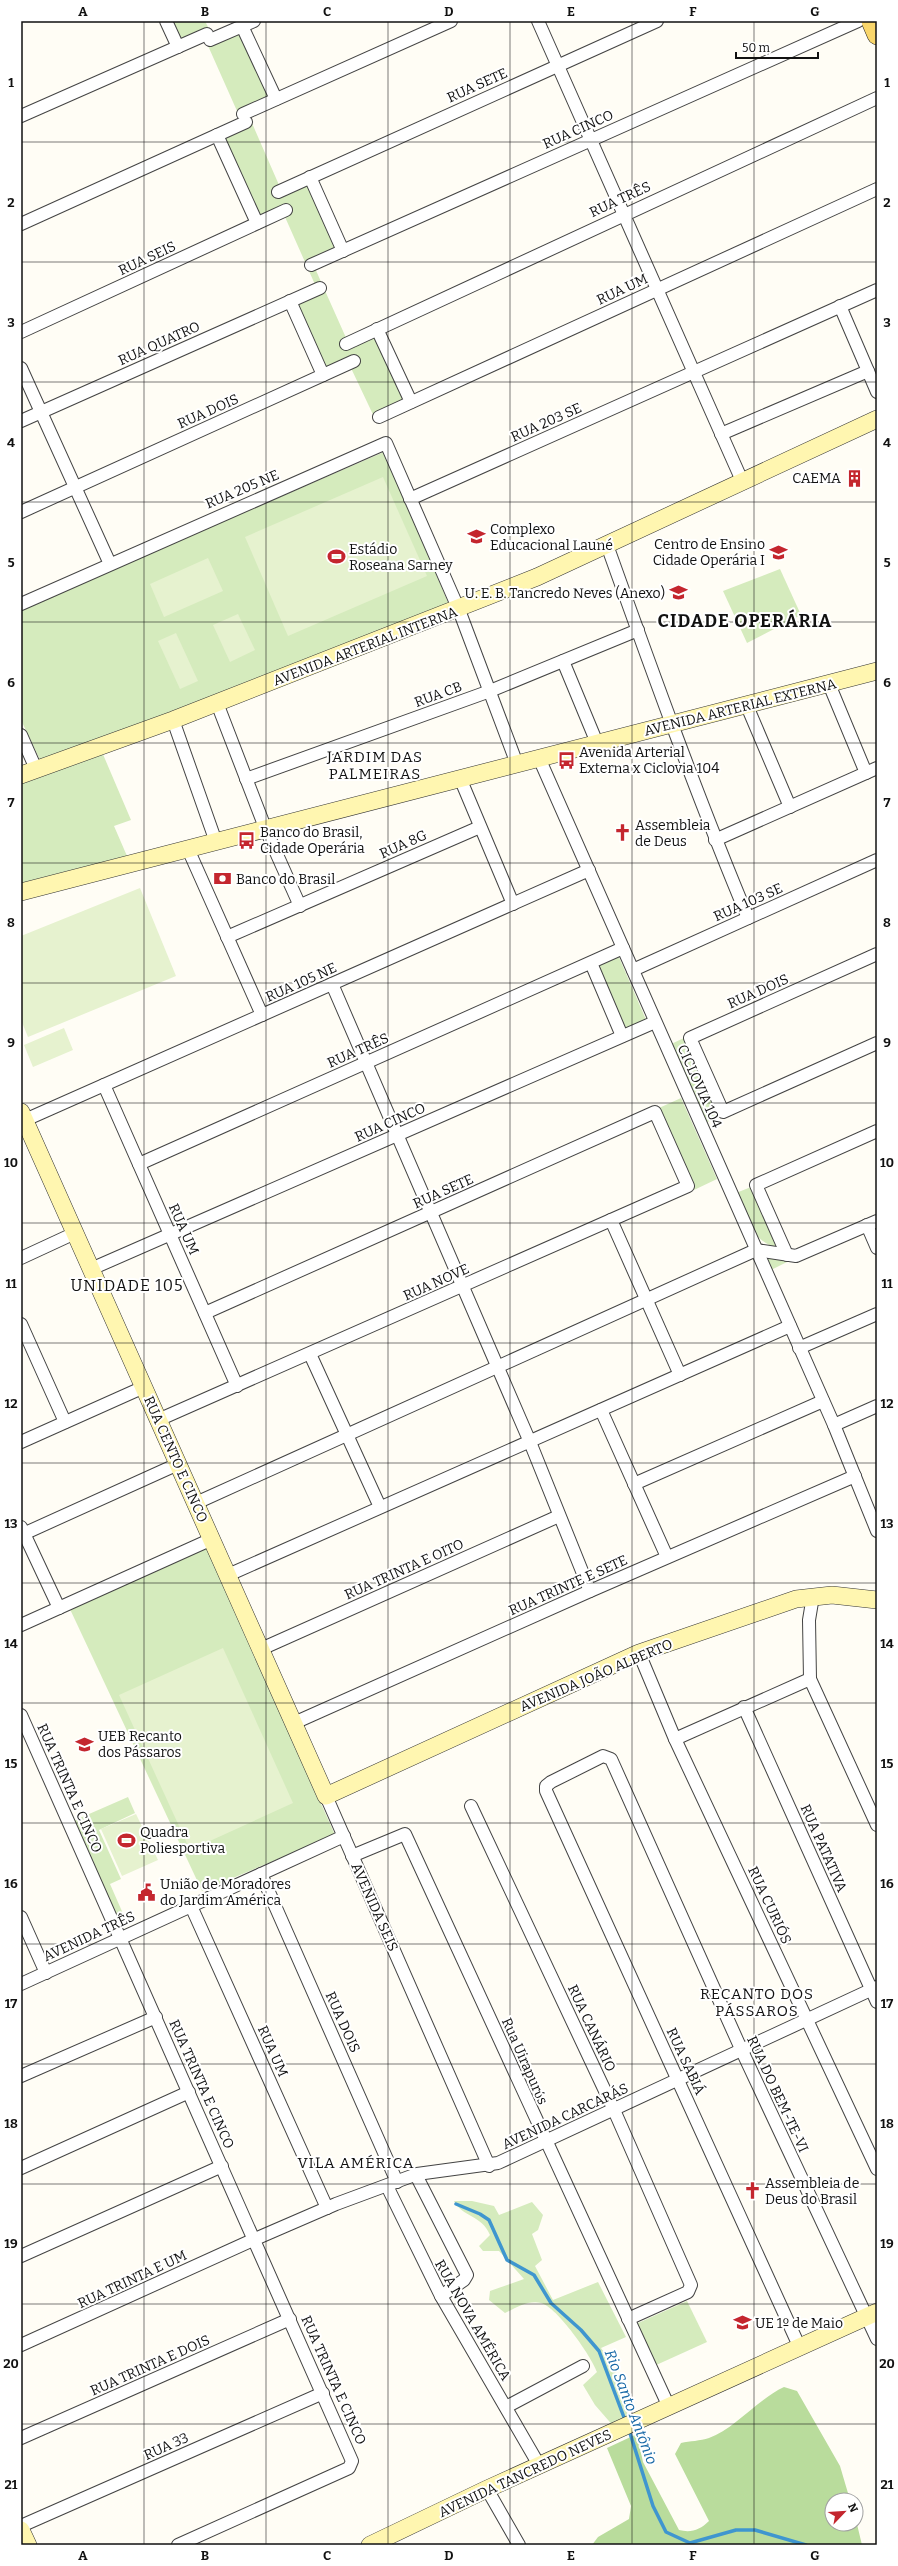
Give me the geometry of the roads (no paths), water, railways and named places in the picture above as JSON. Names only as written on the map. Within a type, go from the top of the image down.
[{"type":"main road","points":[[871,21],[877,35]]},
{"type":"street","points":[[166,21],[178,47]]},
{"type":"street","points":[[21,116],[178,47],[254,21]]},
{"type":"street","points":[[21,224],[217,135],[276,99],[451,21]]},
{"type":"street","name":"RUA SETE","points":[[278,192],[657,21]]},
{"type":"street","name":"RUA CINCO","points":[[310,265],[858,21]]},
{"type":"street","points":[[242,26],[276,99]]},
{"type":"street","points":[[540,26],[743,483]]},
{"type":"street","name":"RUA TRÊS","points":[[346,344],[877,98]]},
{"type":"street","points":[[217,135],[257,224]]},
{"type":"street","points":[[310,177],[343,250]]},
{"type":"street","name":"RUA UM","points":[[379,417],[877,189]]},
{"type":"street","name":"RUA SEIS","points":[[21,332],[286,210]]},
{"type":"street","name":"RUA QUATRO","points":[[21,421],[320,288]]},
{"type":"street","name":"RUA 203 SE","points":[[410,498],[877,290]]},
{"type":"street","points":[[290,301],[323,375]]},
{"type":"street","points":[[840,306],[877,392]]},
{"type":"street","points":[[377,329],[411,402]]},
{"type":"street","name":"RUA DOIS","points":[[21,512],[354,361]]},
{"type":"street","points":[[722,434],[868,371]]},
{"type":"street","points":[[23,372],[110,564]]},
{"type":"street","name":"AVENIDA ARTERIAL INTERNA","points":[[29,772],[173,720],[459,610],[743,483],[877,419]]},
{"type":"street","name":"RUA 205 NE","points":[[21,604],[386,443],[410,498]]},
{"type":"street","points":[[410,498],[459,610],[517,764]]},
{"type":"street","points":[[607,545],[715,840],[748,918]]},
{"type":"street","name":"RUA CB","points":[[246,779],[490,691],[638,630]]},
{"type":"street","points":[[562,661],[597,743]]},
{"type":"street","name":"AVENIDA ARTERIAL EXTERNA","points":[[21,892],[266,830],[460,778],[748,706],[877,671]]},
{"type":"street","points":[[829,684],[866,773]]},
{"type":"street","points":[[217,703],[266,830],[300,906]]},
{"type":"street","points":[[748,706],[790,807]]},
{"type":"street","points":[[173,720],[216,842]]},
{"type":"street","points":[[21,735],[29,772]]},
{"type":"street","name":"CICLOVIA 104","points":[[539,758],[834,1425],[877,1531]]},
{"type":"street","points":[[715,840],[877,768]]},
{"type":"street","points":[[460,778],[513,904]]},
{"type":"street","name":"RUA 8G","points":[[227,937],[480,827]]},
{"type":"street","points":[[188,849],[262,1015]]},
{"type":"street","name":"RUA 103 SE","points":[[633,970],[877,861]]},
{"type":"street","name":"RUA 105 NE","points":[[23,1116],[104,1085],[589,870]]},
{"type":"street","name":"RUA TRÊS","points":[[139,1164],[623,948]]},
{"type":"street","name":"RUA DOIS","points":[[877,954],[690,1038],[723,1112],[877,1043]]},
{"type":"street","points":[[590,963],[622,1036]]},
{"type":"street","points":[[332,984],[530,1442],[590,1591]]},
{"type":"street","name":"RUA CINCO","points":[[170,1235],[655,1022]]},
{"type":"street","name":"RUA UM","points":[[104,1085],[237,1386]]},
{"type":"street","name":"RUA SETE","points":[[205,1313],[655,1112],[672,1149]]},
{"type":"street","name":"RUA CENTO E CINCO","points":[[23,1116],[261,1649]]},
{"type":"street","points":[[786,1255],[756,1185],[877,1131]]},
{"type":"street","name":"RUA NOVE","points":[[158,1420],[688,1186],[672,1149]]},
{"type":"street","points":[[611,1220],[680,1375]]},
{"type":"street","points":[[196,1503],[756,1250],[786,1255],[802,1254],[872,1223],[877,1248]]},
{"type":"street","points":[[21,1258],[75,1233]]},
{"type":"street","points":[[91,1269],[170,1235]]},
{"type":"street","points":[[800,1348],[877,1314]]},
{"type":"street","points":[[21,1324],[26,1347],[65,1422]]},
{"type":"street","points":[[228,1575],[790,1326]]},
{"type":"street","points":[[310,1354],[380,1507]]},
{"type":"street","points":[[21,1442],[144,1387]]},
{"type":"street","points":[[634,1484],[823,1401]]},
{"type":"street","points":[[834,1425],[877,1406]]},
{"type":"street","points":[[601,1410],[667,1557]]},
{"type":"street","points":[[59,1608],[22,1532],[178,1464]]},
{"type":"street","name":"RUA TRINTE E SETE","points":[[294,1723],[667,1557],[855,1476]]},
{"type":"street","name":"RUA TRINTA E OITO","points":[[261,1649],[559,1516]]},
{"type":"street","points":[[21,1625],[212,1539]]},
{"type":"street","points":[[813,1596],[809,1626],[810,1679],[877,1825]]},
{"type":"street","name":"AVENIDA JOÃO ALBERTO","points":[[326,1796],[639,1653],[780,1604],[813,1596],[850,1596],[877,1600]]},
{"type":"street","name":"AVENIDA SEIS","points":[[261,1649],[489,2166]]},
{"type":"street","name":"RUA CURIÓS","points":[[639,1653],[675,1739],[808,2019],[877,2169]]},
{"type":"street","points":[[675,1739],[744,1707],[810,1679]]},
{"type":"street","name":"RUA PATATIVA","points":[[744,1707],[874,1988],[877,2002]]},
{"type":"street","name":"RUA TRINTA E CINCO","points":[[21,1715],[352,2458],[351,2466],[178,2545]]},
{"type":"street","name":"RUA DO BEM-TE-VI","points":[[546,1786],[603,1756],[611,1759],[742,2050],[871,2315],[877,2339]]},
{"type":"street","name":"RUA SABIÁ","points":[[546,1786],[546,1791],[800,2348]]},
{"type":"street","name":"RUA CANÁRIO","points":[[470,1806],[614,2110],[691,2285],[688,2292],[628,2319]]},
{"type":"street","name":"Rua Uirapurύs","points":[[352,1856],[406,1834],[545,2142],[669,2407]]},
{"type":"street","name":"AVENIDA TRÊS","points":[[21,1984],[344,1836]]},
{"type":"street","name":"RUA DOIS","points":[[261,1874],[392,2184]]},
{"type":"street","name":"RUA UM","points":[[191,1906],[327,2208]]},
{"type":"street","points":[[21,1917],[46,1973]]},
{"type":"street","name":"AVENIDA CARCARÁS","points":[[254,2239],[327,2208],[416,2175],[489,2166],[545,2142],[874,1988]]},
{"type":"street","points":[[21,2076],[156,2017]]},
{"type":"street","points":[[21,2168],[189,2092]]},
{"type":"street","points":[[21,2256],[222,2166]]},
{"type":"street","points":[[416,2175],[467,2275],[464,2280],[441,2296]]},
{"type":"street","name":"RUA NOVA AMÉRICA","points":[[392,2184],[441,2296],[539,2465]]},
{"type":"street","name":"RUA TRINTA E UM","points":[[21,2345],[254,2239]]},
{"type":"street","name":"AVENIDA TANCREDO NEVES","points":[[370,2545],[539,2465],[871,2315]]},
{"type":"street","name":"RUA TRINTA E DOIS","points":[[21,2438],[290,2319]]},
{"type":"street","points":[[506,2408],[583,2366]]},
{"type":"street","name":"RUA 33","points":[[21,2526],[323,2393]]},
{"type":"street","points":[[487,2489],[519,2545]]},
{"type":"street","points":[[21,2530],[28,2545]]},
{"type":"waterway","name":"Rio Santo Antônio","points":[[456,2204],[480,2214],[489,2220],[507,2260],[534,2275],[551,2303],[581,2330],[599,2351],[625,2420]]},
{"type":"waterway","name":"Rio Santo Antônio","points":[[629,2430],[653,2506],[666,2532],[690,2543],[736,2530],[755,2530],[806,2545]]},
{"type":"place","name":"CAEMA","points":[[854,478]]},
{"type":"place","name":"Complexo Educacional Launé","points":[[477,537]]},
{"type":"place","name":"Centro de Ensino Cidade Operária I","points":[[778,552]]},
{"type":"place","name":"Estádio Roseana Sarney","points":[[336,557]]},
{"type":"place","name":"U. E. B. Tancredo Neves (Anexo)","points":[[678,593]]},
{"type":"place","name":"Avenida Arterial Externa x Ciclovia 104","points":[[566,760]]},
{"type":"place","name":"Assembleia de Deus","points":[[622,833]]},
{"type":"place","name":"Banco do Brasil, Cidade Operária","points":[[247,840]]},
{"type":"place","name":"Banco do Brasil","points":[[223,879]]},
{"type":"place","name":"UEB Recanto dos Pássaros","points":[[85,1744]]},
{"type":"place","name":"Quadra Poliesportiva","points":[[127,1840]]},
{"type":"place","name":"União de Moradores do Jardim América","points":[[147,1892]]},
{"type":"place","name":"Assembleia de Deus do Brasil","points":[[752,2191]]},
{"type":"place","name":"UE 1º de Maio","points":[[742,2323]]},
{"type":"district","name":"CIDADE OPERÁRIA","points":[[745,621]]},
{"type":"district","name":"JARDIM DAS PALMEIRAS","points":[[375,766]]},
{"type":"district","name":"UNIDADE 105","points":[[127,1285]]},
{"type":"district","name":"RECANTO DOS PÁSSAROS","points":[[757,2002]]},
{"type":"district","name":"VILA AMÉRICA","points":[[356,2163]]}]
